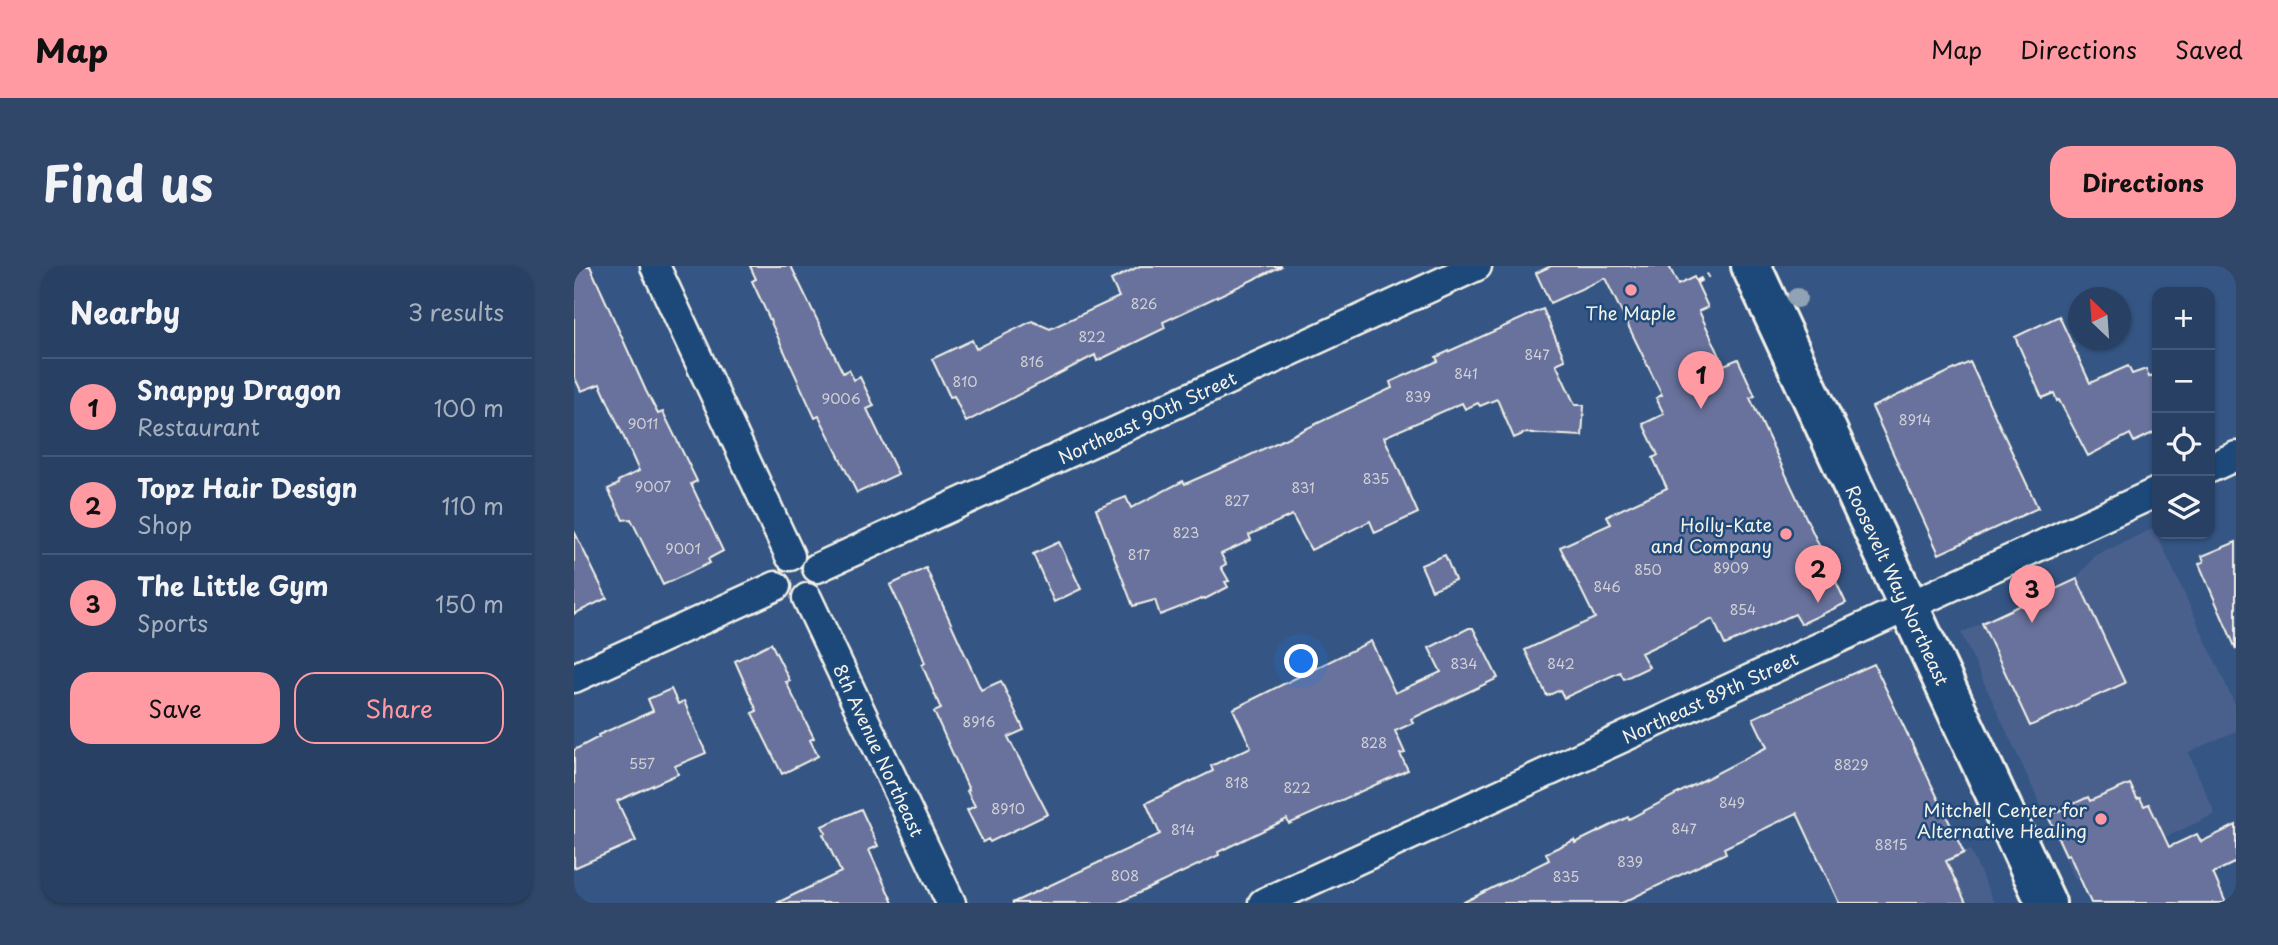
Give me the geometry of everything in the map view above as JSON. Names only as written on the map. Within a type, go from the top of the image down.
[{"type":"main road","name":"Roosevelt Way Northeast","points":[[1751,266],[2046,903]]},
{"type":"street","points":[[655,266],[790,556]]},
{"type":"street","name":"Northeast 90th Street","points":[[817,568],[1477,266]]},
{"type":"street","points":[[2215,466],[2236,456]]},
{"type":"street","name":"Northeast 89th Street","points":[[1263,903],[2152,494]]},
{"type":"street","points":[[790,556],[811,559],[817,568],[818,585],[807,598],[786,597],[776,586],[776,571],[784,559],[790,556]]},
{"type":"street","points":[[574,678],[776,586]]},
{"type":"street","name":"8th Avenue Northeast","points":[[807,598],[951,903]]},
{"type":"path","points":[[1696,282],[1709,275]]},
{"type":"path","points":[[1702,359],[1706,366]]},
{"type":"shaded area","points":[[2152,529],[2152,539],[2159,539],[2236,707],[2236,731],[2188,752],[2215,814],[2075,879],[1961,633],[2076,579],[2095,556]]},
{"type":"shaded area","points":[[1970,850],[1994,903],[1855,903]]},
{"type":"building","points":[[574,266],[590,266],[646,391],[658,414],[663,412],[697,481],[691,484],[723,551],[708,559],[710,563],[663,585],[631,519],[623,520],[608,489],[639,471],[600,384],[581,391],[574,376]]},
{"type":"building","points":[[750,266],[791,266],[843,373],[849,370],[854,380],[860,377],[874,406],[867,409],[898,474],[857,493],[819,416],[815,418],[752,281],[756,279]]},
{"type":"building","points":[[1140,266],[1282,266],[1163,322],[1165,328],[1097,361],[1095,355],[966,422],[954,396],[950,397],[932,359],[972,340],[976,349],[1032,321],[1050,329],[1119,297],[1111,280]]},
{"type":"building","points":[[1551,266],[1669,266],[1678,285],[1694,277],[1708,307],[1699,311],[1724,365],[1738,359],[1755,396],[1750,398],[1846,603],[1801,624],[1795,614],[1725,645],[1713,619],[1641,653],[1649,667],[1624,679],[1620,672],[1564,698],[1560,690],[1547,696],[1525,650],[1595,618],[1560,547],[1611,524],[1607,516],[1667,488],[1653,458],[1658,455],[1643,424],[1664,414],[1656,398],[1662,395],[1605,278],[1550,303],[1536,273]]},
{"type":"building","points":[[1543,309],[1565,360],[1556,364],[1575,405],[1584,405],[1582,436],[1525,433],[1514,438],[1497,399],[1465,409],[1462,403],[1384,437],[1418,513],[1375,533],[1370,521],[1311,550],[1292,515],[1249,535],[1251,540],[1221,554],[1226,564],[1221,567],[1229,581],[1225,582],[1228,587],[1205,599],[1160,615],[1155,600],[1133,606],[1096,509],[1126,497],[1131,508],[1183,481],[1185,484],[1242,459],[1392,388],[1390,382],[1438,361],[1436,357]]},
{"type":"building","points":[[2059,316],[2068,335],[2068,350],[2075,350],[2090,383],[2128,366],[2132,374],[2146,369],[2149,377],[2152,376],[2152,433],[2134,442],[2130,434],[2088,456],[2054,393],[2042,398],[2015,337]]},
{"type":"building","points":[[1970,362],[2038,508],[1939,554],[1872,407]]},
{"type":"building","points":[[574,531],[607,598],[574,614]]},
{"type":"building","points":[[1059,542],[1081,589],[1054,602],[1033,554]]},
{"type":"building","points":[[2236,542],[2236,649],[2199,564],[2204,561],[2202,556]]},
{"type":"building","points":[[1445,555],[1455,580],[1432,590],[1421,565]]},
{"type":"building","points":[[926,568],[981,690],[1001,681],[1024,730],[1008,737],[1048,814],[990,842],[988,839],[983,842],[967,810],[975,806],[934,712],[941,709],[922,665],[925,663],[919,647],[890,585]]},
{"type":"building","points":[[2077,579],[2125,683],[2030,726],[1982,623]]},
{"type":"building","points":[[1473,628],[1498,678],[1411,719],[1413,723],[1395,731],[1405,753],[1400,754],[1408,770],[1289,824],[1287,819],[1118,903],[1012,903],[1160,834],[1146,803],[1213,771],[1211,766],[1251,747],[1233,709],[1371,641],[1395,693],[1441,672],[1429,648]]},
{"type":"building","points":[[771,643],[790,681],[786,682],[814,738],[810,740],[818,756],[782,774],[752,713],[757,711],[735,661]]},
{"type":"building","points":[[1874,664],[1964,853],[1946,861],[1966,903],[1839,903],[1797,813],[1724,848],[1726,853],[1622,903],[1462,903],[1549,860],[1546,853],[1574,840],[1575,843],[1628,817],[1629,819],[1767,747],[1753,718]]},
{"type":"building","points":[[671,689],[678,704],[684,701],[706,753],[675,766],[678,774],[617,801],[636,841],[574,868],[574,750],[599,737],[598,735],[653,711],[648,699]]},
{"type":"building","points":[[2130,784],[2137,799],[2140,798],[2144,806],[2149,804],[2169,847],[2197,834],[2201,842],[2236,825],[2236,862],[2213,873],[2226,903],[2091,903],[2048,816],[2088,797],[2090,801]]},
{"type":"building","points":[[861,809],[878,846],[869,850],[893,903],[777,903],[841,872],[823,834],[826,833],[822,826]]},
{"type":"place","name":"The Maple","points":[[1631,290]]},
{"type":"place","name":"Snappy Dragon","points":[[1701,409]]},
{"type":"place","name":"Holly-Kate and Company","points":[[1786,534]]},
{"type":"place","name":"Topz Hair Design","points":[[1818,603]]},
{"type":"place","name":"The Little Gym","points":[[2032,623]]},
{"type":"place","name":"Mitchell Center for Alternative Healing","points":[[2101,819]]}]
